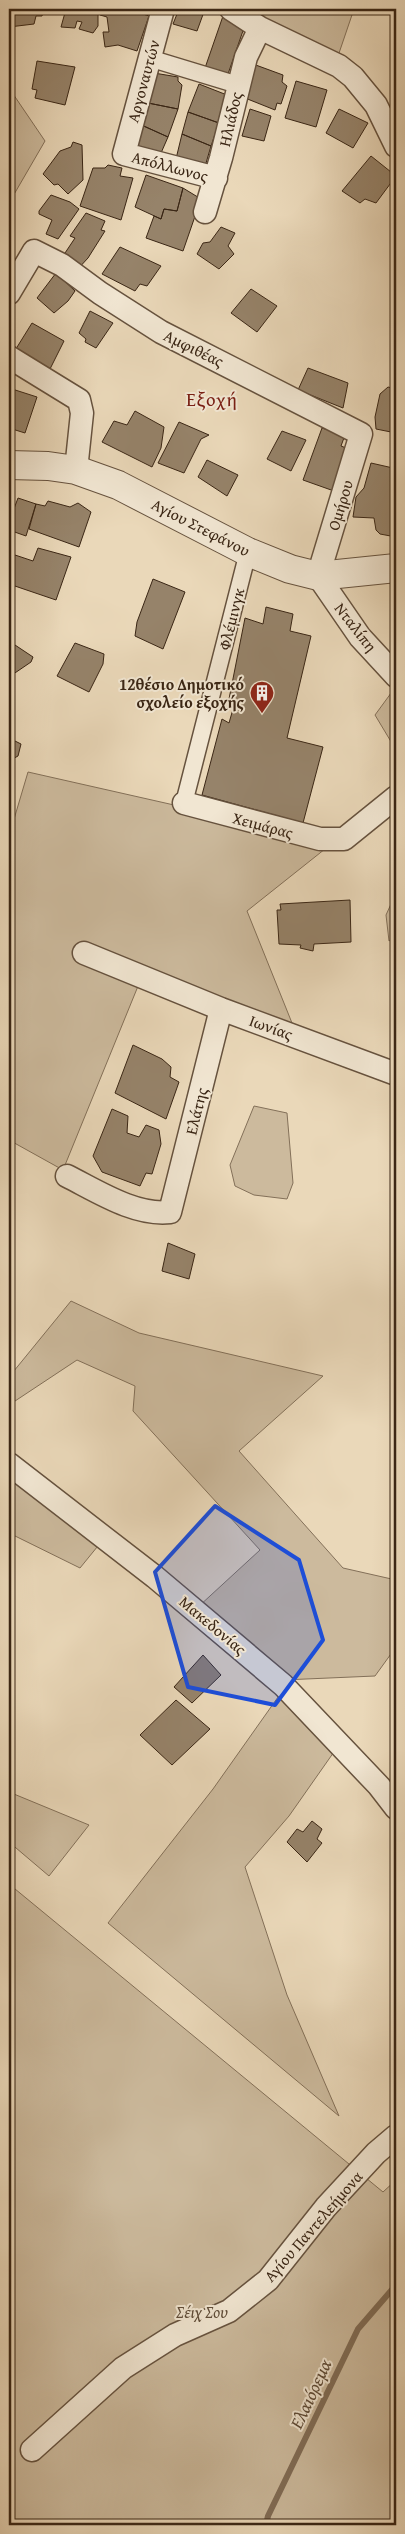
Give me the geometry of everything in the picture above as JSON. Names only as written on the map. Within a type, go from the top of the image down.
[{"type":"street","name":"Αργοναυτών","points":[[124,154],[163,9]]},
{"type":"street","points":[[231,9],[260,28],[339,66],[352,77],[376,105],[396,146]]},
{"type":"street","name":"Ηλιάδος","points":[[205,212],[216,178],[246,57],[260,28]]},
{"type":"street","points":[[149,58],[238,86]]},
{"type":"street","name":"Απόλλωνος","points":[[124,154],[216,178]]},
{"type":"street","name":"Αμφιθέας","points":[[9,292],[34,251],[62,265],[100,293],[161,332],[361,434]]},
{"type":"street","points":[[9,357],[79,400],[82,413],[76,470]]},
{"type":"street","name":"Ομήρου","points":[[318,576],[361,434]]},
{"type":"street","name":"Αγίου Στεφάνου","points":[[9,465],[48,466],[76,470],[118,485],[248,552],[290,570],[318,576],[396,568]]},
{"type":"street","name":"Φλέμινγκ","points":[[184,803],[248,552]]},
{"type":"street","name":"Νταλίπη","points":[[318,576],[360,637],[396,676]]},
{"type":"street","name":"Χειμάρας","points":[[184,803],[320,840],[344,840],[396,797]]},
{"type":"street","name":"Ιωνίας","points":[[84,953],[146,976],[221,1009],[396,1074]]},
{"type":"street","name":"Ελάτης","points":[[68,1176],[119,1201],[154,1213],[170,1212],[221,1009]]},
{"type":"street","name":"Μακεδονίας","points":[[9,1464],[155,1576],[283,1685],[379,1786],[396,1808]]},
{"type":"street","name":"Αγίου Παντελεήμονα","points":[[32,2450],[123,2368],[176,2335],[229,2311],[268,2280],[326,2207],[376,2153],[396,2136]]},
{"type":"highlighted area","points":[[215,1506],[299,1560],[323,1640],[275,1705],[188,1687],[155,1572]]},
{"type":"green space","points":[[248,9],[354,9],[337,59]]},
{"type":"green space","points":[[9,88],[45,141],[9,203]]},
{"type":"green space","points":[[394,689],[396,691],[396,750],[375,715]]},
{"type":"green space","points":[[28,772],[174,805],[330,845],[247,911],[292,1023],[288,1027],[145,969],[63,1170],[9,1140],[9,836]]},
{"type":"green space","points":[[396,893],[396,936],[389,941],[386,915]]},
{"type":"green space","points":[[254,1106],[287,1113],[293,1183],[287,1199],[254,1195],[235,1186],[230,1165]]},
{"type":"green space","points":[[71,1301],[139,1333],[323,1376],[239,1451],[343,1568],[396,1580],[396,1647],[375,1676],[283,1680],[198,1607],[260,1550],[133,1411],[135,1386],[77,1360],[9,1405],[9,1377]]},
{"type":"green space","points":[[9,1470],[102,1541],[80,1568],[9,1533]]},
{"type":"green space","points":[[283,1690],[336,1749],[289,1816],[245,1867],[287,1995],[339,2116],[108,1923],[213,1789]]},
{"type":"green space","points":[[9,1792],[89,1825],[49,1876],[9,1842]]},
{"type":"green space","name":"Σέιχ Σου","points":[[9,1884],[383,2192],[396,2180],[396,2525],[9,2525]]},
{"type":"building","points":[[9,9],[44,9],[42,16],[36,16],[34,24],[9,27]]},
{"type":"building","points":[[66,9],[98,10],[98,26],[93,33],[79,29],[82,22],[77,21],[75,28],[61,27]]},
{"type":"building","points":[[102,9],[128,9],[149,16],[137,51],[118,45],[105,47],[103,32],[109,32],[107,17],[100,15]]},
{"type":"building","points":[[179,9],[205,9],[197,31],[173,24]]},
{"type":"building","points":[[394,9],[396,9],[396,46],[394,46]]},
{"type":"building","points":[[223,16],[245,25],[228,74],[205,68]]},
{"type":"building","points":[[37,61],[75,67],[65,105],[35,98],[37,90],[32,89]]},
{"type":"building","points":[[253,64],[283,75],[282,82],[287,86],[281,104],[277,103],[275,110],[240,96]]},
{"type":"building","points":[[154,73],[178,77],[178,81],[182,85],[178,109],[143,102]]},
{"type":"building","points":[[296,81],[327,90],[316,127],[285,118]]},
{"type":"building","points":[[199,84],[227,95],[219,123],[188,112]]},
{"type":"building","points":[[143,102],[178,109],[168,137],[137,123]]},
{"type":"building","points":[[250,109],[271,116],[264,141],[242,136]]},
{"type":"building","points":[[339,109],[368,123],[353,148],[326,133]]},
{"type":"building","points":[[188,112],[219,123],[211,146],[182,134]]},
{"type":"building","points":[[137,123],[168,137],[161,153],[129,150]]},
{"type":"building","points":[[182,134],[211,146],[204,170],[175,163]]},
{"type":"building","points":[[73,142],[82,145],[83,180],[68,194],[58,184],[54,185],[43,174],[60,151],[71,147]]},
{"type":"building","points":[[371,156],[396,176],[376,203],[365,199],[360,203],[342,191]]},
{"type":"building","points":[[108,165],[122,168],[120,176],[133,178],[121,220],[80,206],[93,168],[105,168]]},
{"type":"building","points":[[146,175],[183,188],[177,211],[164,209],[161,219],[135,207]]},
{"type":"building","points":[[183,188],[201,199],[183,251],[146,238],[154,216],[161,219],[164,209],[177,211]]},
{"type":"building","points":[[51,195],[70,202],[79,209],[58,239],[46,234],[52,220],[39,214],[39,211]]},
{"type":"building","points":[[86,213],[105,221],[101,230],[105,231],[88,258],[76,271],[61,259],[75,238],[70,236]]},
{"type":"building","points":[[221,227],[235,233],[228,246],[234,254],[219,269],[197,254],[203,243],[210,242]]},
{"type":"building","points":[[120,247],[161,266],[147,286],[140,284],[135,291],[102,274]]},
{"type":"building","points":[[56,273],[75,291],[68,301],[54,313],[37,298]]},
{"type":"building","points":[[251,289],[277,306],[257,332],[231,313]]},
{"type":"building","points":[[90,311],[113,323],[96,348],[85,342],[86,339],[79,333]]},
{"type":"building","points":[[32,323],[64,341],[49,371],[14,352]]},
{"type":"building","points":[[308,368],[348,383],[343,408],[298,390]]},
{"type":"building","points":[[388,387],[396,389],[396,433],[376,429],[375,417],[380,394]]},
{"type":"building","points":[[9,388],[37,397],[25,433],[9,428]]},
{"type":"building","points":[[135,411],[164,427],[161,448],[152,467],[102,442],[114,421],[127,425]]},
{"type":"building","points":[[179,422],[209,435],[201,439],[184,473],[158,463]]},
{"type":"building","points":[[322,428],[345,435],[341,446],[351,450],[334,491],[303,480]]},
{"type":"building","points":[[282,431],[306,440],[291,471],[267,459]]},
{"type":"building","points":[[207,460],[238,475],[227,496],[198,477]]},
{"type":"building","points":[[371,463],[393,468],[396,474],[396,537],[380,534],[376,530],[374,518],[353,517],[356,497],[364,488]]},
{"type":"building","points":[[18,498],[36,504],[26,536],[9,530],[9,522]]},
{"type":"building","points":[[48,501],[70,507],[78,503],[91,512],[79,547],[29,529],[36,504],[45,506]]},
{"type":"building","points":[[38,548],[71,557],[56,600],[9,584],[9,553],[33,561]]},
{"type":"building","points":[[153,579],[185,592],[163,649],[135,636],[137,622]]},
{"type":"building","name":"12θέσιο Δημοτικό σχολείο εξοχής","points":[[266,607],[293,614],[290,631],[311,636],[287,738],[323,747],[303,823],[202,795],[222,719],[229,723],[233,709],[228,704],[245,618],[263,624]]},
{"type":"building","points":[[9,641],[33,657],[31,662],[9,677]]},
{"type":"building","points":[[75,643],[104,654],[103,664],[89,692],[57,676]]},
{"type":"building","points":[[9,738],[21,744],[18,756],[9,761]]},
{"type":"building","points":[[350,900],[351,942],[314,944],[313,951],[300,948],[301,945],[279,944],[277,910],[281,910],[280,904]]},
{"type":"building","points":[[133,1045],[162,1059],[171,1067],[170,1077],[179,1082],[166,1119],[115,1093]]},
{"type":"building","points":[[112,1109],[128,1116],[127,1133],[139,1137],[146,1125],[159,1130],[161,1144],[152,1174],[146,1173],[140,1186],[102,1172],[93,1156]]},
{"type":"building","points":[[168,1243],[195,1254],[189,1279],[162,1271]]},
{"type":"building","points":[[203,1655],[221,1675],[192,1703],[174,1687]]},
{"type":"building","points":[[176,1700],[210,1729],[172,1765],[140,1735]]},
{"type":"building","points":[[312,1821],[322,1829],[317,1839],[322,1843],[307,1862],[287,1842],[297,1829],[303,1832]]},
{"type":"waterway","name":"Ελαιόρεμα","points":[[266,2525],[268,2516],[358,2329],[396,2285]]},
{"type":"place","name":"12θέσιο Δημοτικό σχολείο εξοχής","points":[[262,714]]},
{"type":"district","name":"Εξοχή","points":[[212,399]]}]
